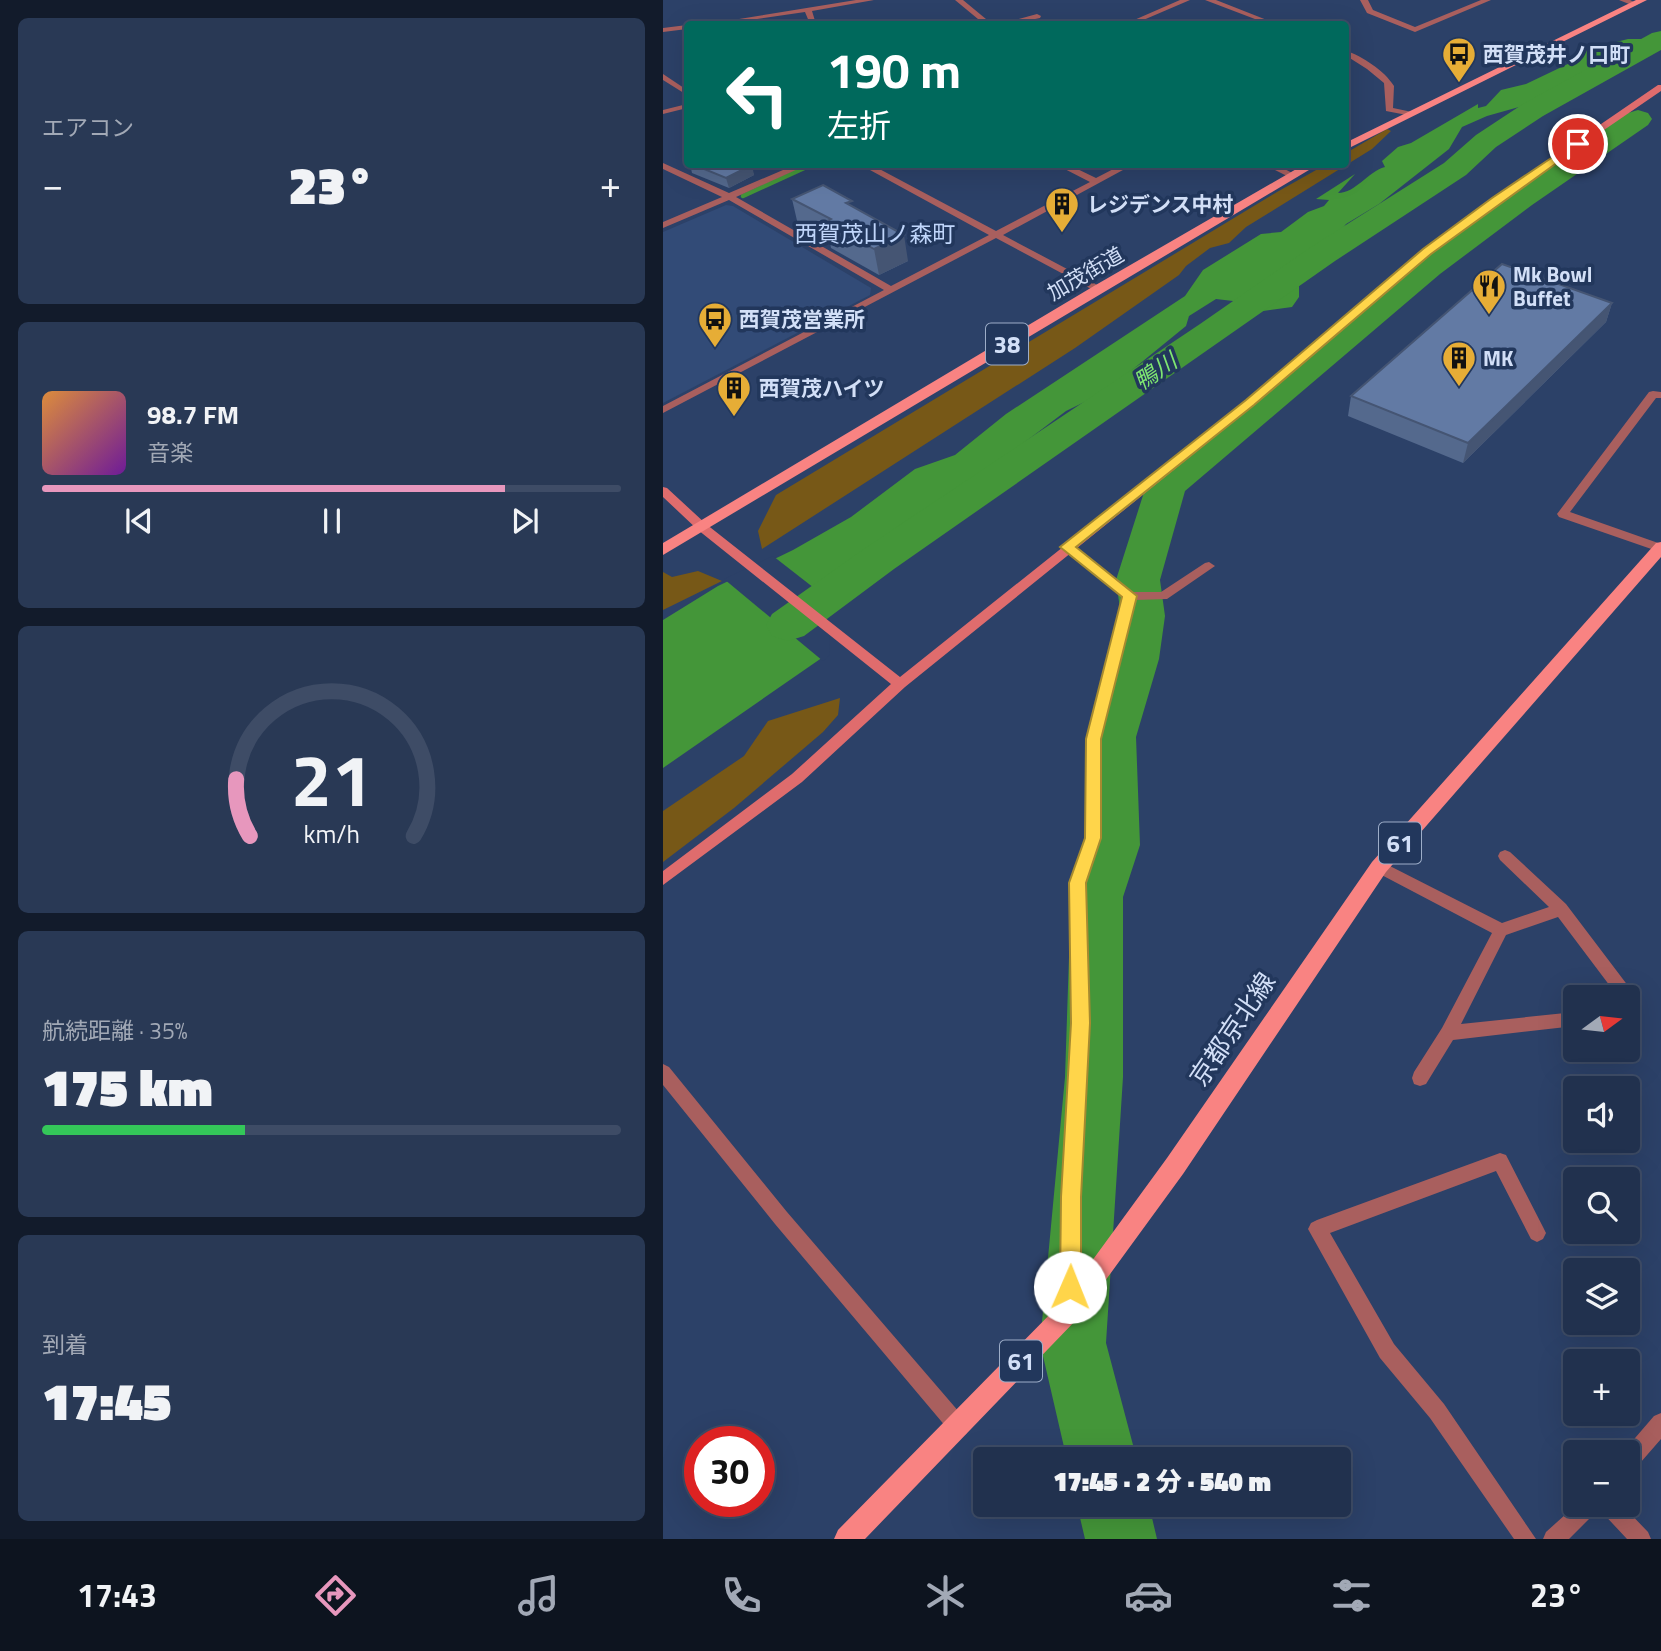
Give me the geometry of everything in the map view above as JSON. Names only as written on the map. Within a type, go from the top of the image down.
[{"type":"main road","points":[[1349,145],[1639,2]]},
{"type":"main road","name":"加茂街道","points":[[663,550],[1098,289],[1307,168]]},
{"type":"main road","name":"京都京北線","points":[[847,1539],[959,1427],[1070,1310],[1175,1166],[1379,867],[1660,548]]},
{"type":"street","points":[[741,21],[839,2],[870,0]]},
{"type":"street","points":[[959,0],[984,21]]},
{"type":"street","points":[[1136,21],[1186,0]]},
{"type":"street","points":[[1210,0],[1265,21]]},
{"type":"street","points":[[1364,0],[1370,11],[1415,30],[1487,0]]},
{"type":"street","points":[[1623,0],[1639,2]]},
{"type":"street","points":[[808,9],[812,21]]},
{"type":"street","points":[[1016,21],[1037,16]]},
{"type":"street","points":[[663,30],[684,27]]},
{"type":"street","points":[[1349,55],[1384,77],[1390,86],[1389,109],[1384,126]]},
{"type":"street","points":[[663,76],[684,91]]},
{"type":"street","points":[[663,879],[797,778],[900,684],[1067,547],[1250,403],[1427,252],[1496,200],[1661,88]]},
{"type":"street","points":[[663,112],[684,107]]},
{"type":"street","points":[[1389,109],[1409,114]]},
{"type":"street","points":[[663,166],[730,197],[890,289]]},
{"type":"street","points":[[663,225],[796,168]]},
{"type":"street","points":[[870,168],[1098,289]]},
{"type":"street","points":[[1067,168],[1097,182]]},
{"type":"street","points":[[663,410],[890,289],[997,237],[1123,168]]},
{"type":"street","points":[[1276,168],[1294,176]]},
{"type":"street","points":[[1660,548],[1563,514],[1653,394],[1661,396]]},
{"type":"street","points":[[663,491],[702,527],[900,684]]},
{"type":"street","points":[[1067,547],[1130,596],[1163,596],[1209,566]]},
{"type":"street","points":[[1070,1310],[1071,1197],[1081,1023],[1078,883],[1093,838],[1093,739],[1130,596]]},
{"type":"street","points":[[1505,856],[1561,909],[1619,985]]},
{"type":"street","points":[[1379,867],[1501,930]]},
{"type":"street","points":[[1420,1079],[1448,1033],[1501,930],[1561,909]]},
{"type":"street","points":[[1448,1033],[1563,1020]]},
{"type":"street","points":[[663,1072],[781,1218],[959,1427]]},
{"type":"street","points":[[1526,1539],[1437,1411],[1387,1351],[1317,1229],[1501,1161],[1537,1233]]},
{"type":"street","points":[[1640,1448],[1661,1423]]},
{"type":"street","points":[[1553,1539],[1578,1517]]},
{"type":"street","points":[[1620,1517],[1641,1539]]},
{"type":"shaded area","points":[[1661,33],[1661,44],[1593,68],[1544,100],[1487,116],[1462,127],[1449,149],[1379,204],[1320,244],[1299,282],[1299,297],[1292,307],[1263,311],[1233,301],[1216,299],[1189,316],[1186,326],[1105,392],[1066,411],[863,564],[825,604],[826,655],[663,768],[663,620],[718,586],[793,550],[851,517],[915,469],[955,455],[1006,414],[1185,296],[1203,270],[1261,234],[1281,232],[1308,212],[1324,206],[1329,200],[1316,199],[1355,174],[1338,193],[1350,190],[1385,167],[1382,161],[1398,147],[1411,143],[1478,104],[1478,108],[1486,106],[1501,90],[1526,84],[1572,62],[1588,49],[1628,39],[1646,39]]},
{"type":"shaded area","points":[[1387,129],[1391,131],[1372,149],[1349,163],[1349,151]]},
{"type":"shaded area","points":[[1320,168],[1341,168],[1246,227],[1229,243],[1210,248],[1186,266],[1179,275],[1075,348],[762,549],[758,531],[776,495]]},
{"type":"shaded area","name":"西賀茂営業所","points":[[726,205],[733,206],[871,288],[870,295],[663,403],[663,232]]},
{"type":"shaded area","points":[[698,571],[722,581],[663,610],[663,572],[672,577]]},
{"type":"shaded area","points":[[840,698],[838,715],[823,732],[734,808],[663,862],[663,811],[744,756],[768,721]]},
{"type":"pier","points":[[773,556],[832,602],[829,605],[830,655],[823,661],[724,579]]},
{"type":"building","points":[[702,168],[746,168],[726,178]]},
{"type":"building","points":[[823,185],[852,201],[846,203],[904,235],[874,249],[826,222],[831,219],[792,199]]},
{"type":"building","name":"MK","points":[[1502,264],[1612,303],[1468,443],[1351,396]]},
{"type":"waterway","name":"鴨川","points":[[788,625],[879,559],[1323,254],[1455,169],[1486,141],[1533,110],[1661,39]]},
{"type":"waterway","points":[[1099,1447],[1073,1343],[1094,1077],[1097,897],[1114,845],[1112,737],[1136,659],[1143,616],[1138,580],[1166,486],[1428,267],[1521,198],[1638,119]]},
{"type":"waterway","points":[[743,196],[804,168]]},
{"type":"waterway","points":[[1116,1517],[1121,1539]]},
{"type":"place","name":"西賀茂井ノ口町","points":[[1459,84]]},
{"type":"place","name":"レジデンス中村","points":[[1062,234]]},
{"type":"place","name":"Mk Bowl Buffet","points":[[1489,316]]},
{"type":"place","name":"西賀茂営業所","points":[[715,349]]},
{"type":"place","name":"MK","points":[[1459,388]]},
{"type":"place","name":"西賀茂ハイツ","points":[[734,418]]},
{"type":"district","name":"西賀茂山ノ森町","points":[[875,233]]},
{"type":"route","points":[[1070,1287],[1071,1197],[1081,1023],[1078,883],[1093,838],[1093,739],[1130,596],[1067,547],[1250,403],[1427,252],[1496,200],[1578,144]]}]
